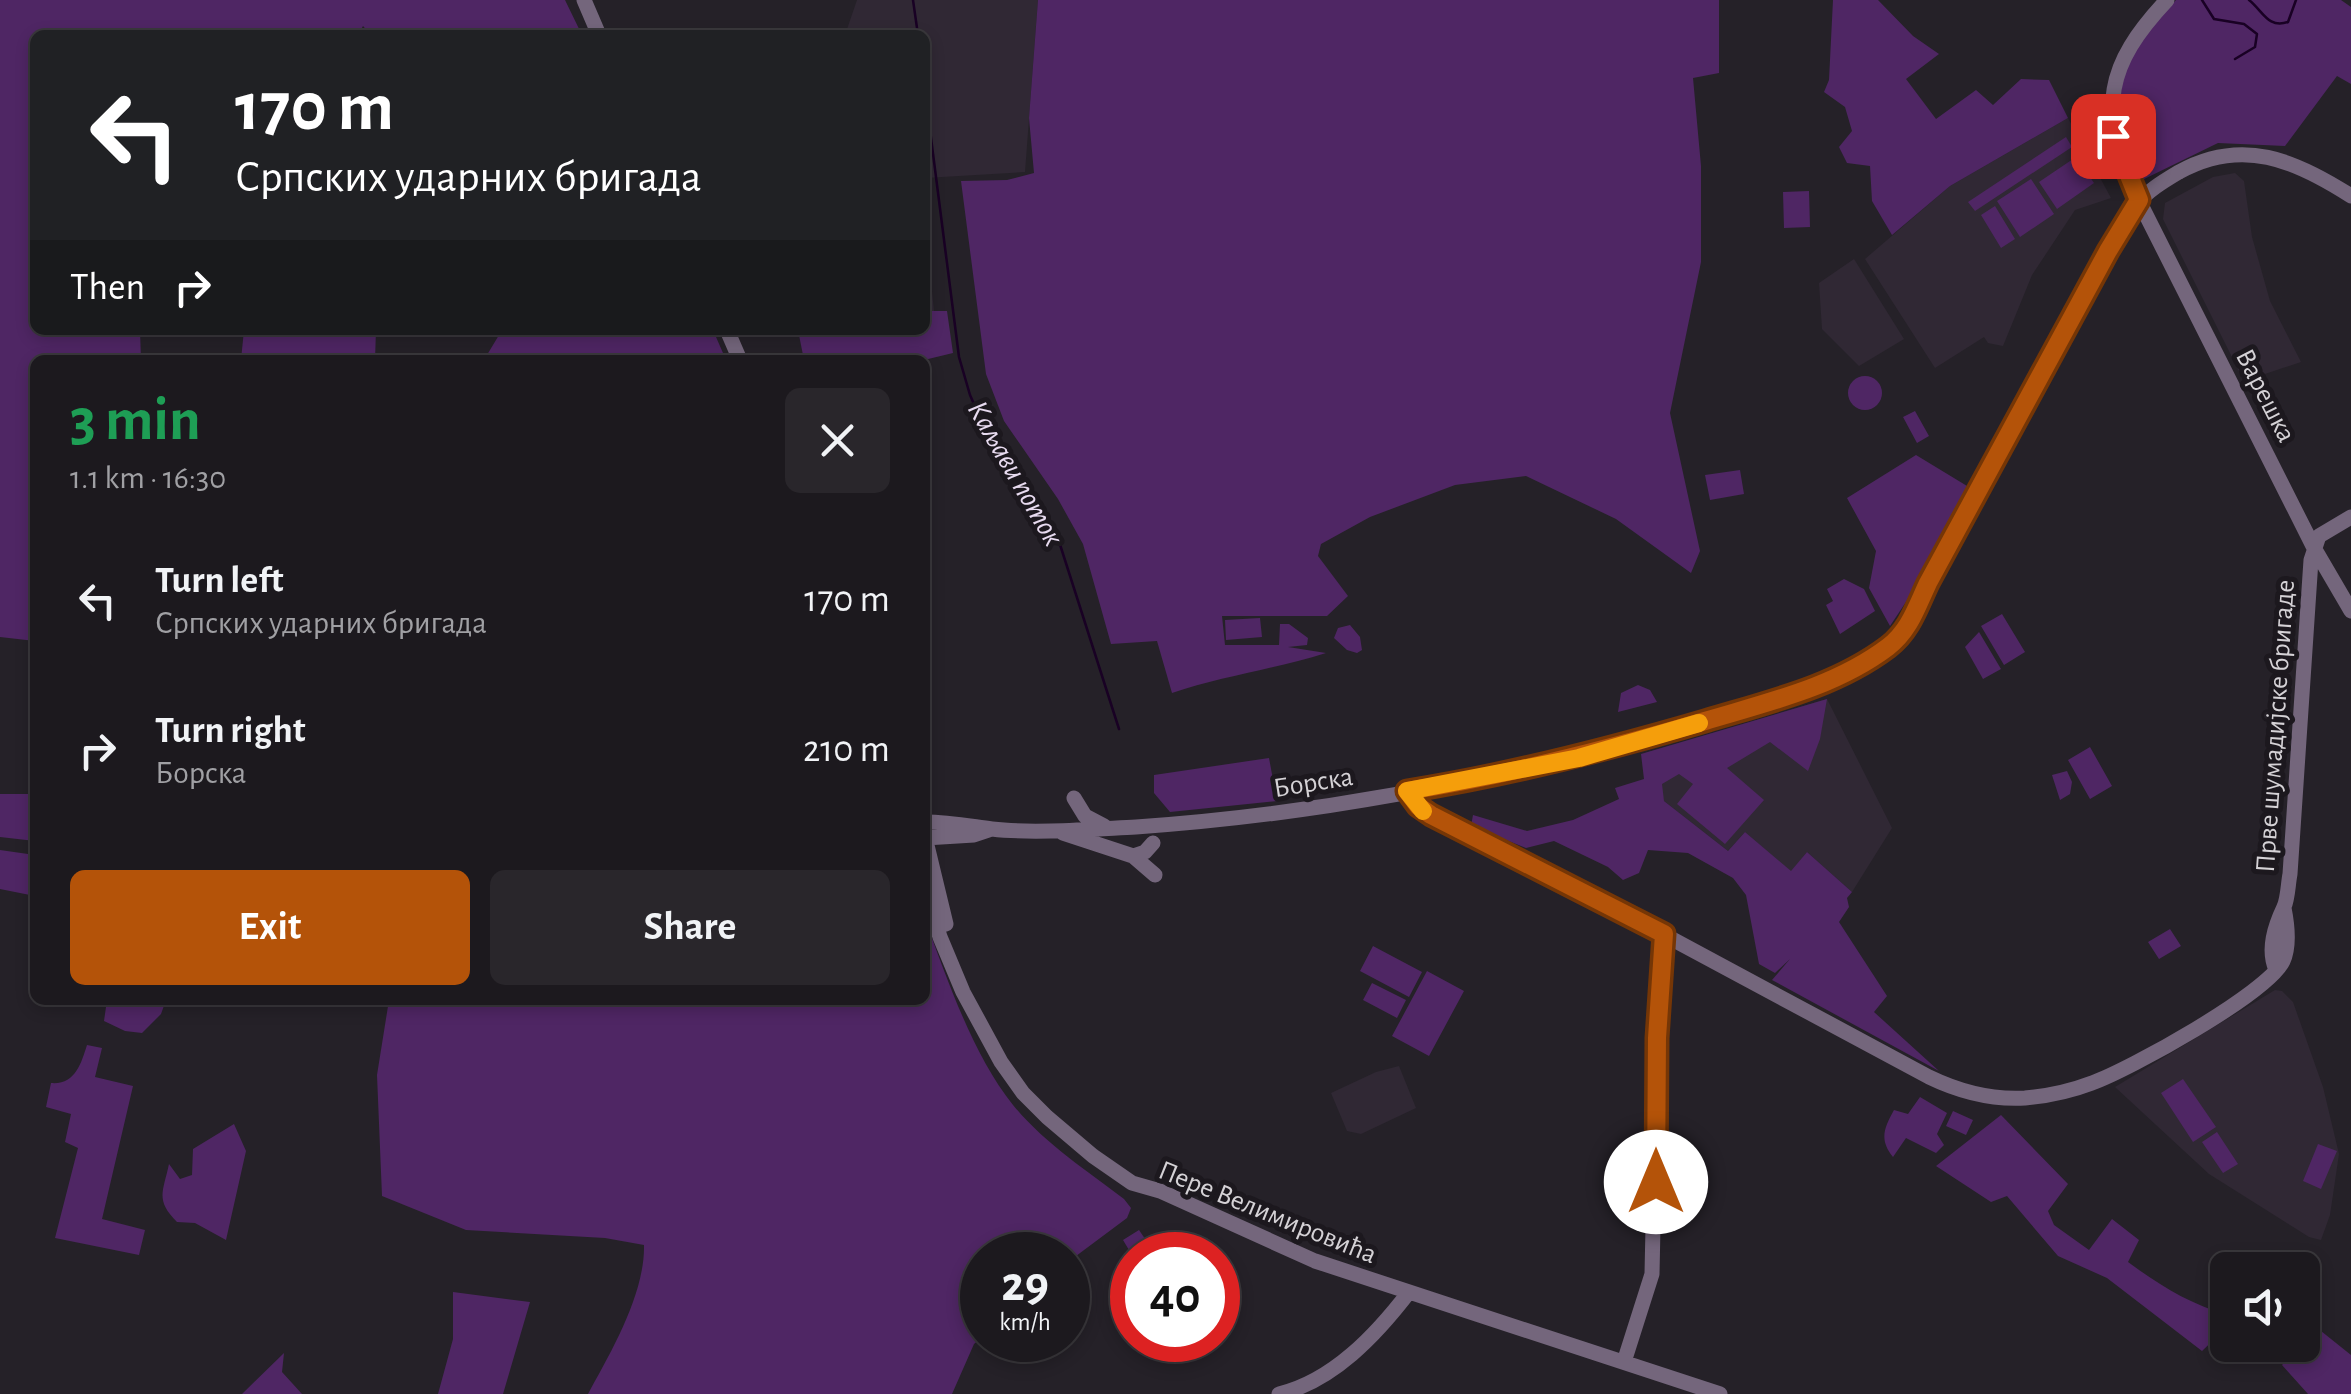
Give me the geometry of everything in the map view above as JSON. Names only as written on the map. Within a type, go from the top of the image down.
[{"type":"main road","points":[[584,0],[597,30]]},
{"type":"main road","name":"Варешка","points":[[2167,0],[2130,46],[2120,66],[2113,99],[2113,136],[2139,200],[2313,546],[2351,611]]},
{"type":"main road","name":"Борска","points":[[930,822],[993,829],[1134,827],[1259,814],[1407,791],[1579,758],[1769,702],[1840,676],[1892,644],[1911,622],[1928,583],[2139,200],[2184,169],[2236,153],[2266,154],[2295,163],[2351,196]]},
{"type":"main road","points":[[2313,546],[2321,534],[2351,517]]},
{"type":"main road","name":"Прве шумадијске бригаде","points":[[1664,934],[1939,1082],[1968,1092],[2003,1098],[2050,1094],[2108,1077],[2160,1050],[2253,992],[2276,970],[2286,952],[2284,908],[2313,546]]},
{"type":"main road","points":[[2307,591],[2320,580],[2334,582]]},
{"type":"main road","points":[[1407,791],[1431,815],[1664,934],[1652,1274],[1624,1362]]},
{"type":"main road","points":[[1050,829],[1065,820],[1074,798],[1088,819],[1108,828]]},
{"type":"main road","name":"Борска","points":[[930,838],[974,835],[993,829]]},
{"type":"main road","points":[[1050,829],[1134,856],[1156,875]]},
{"type":"main road","points":[[1134,856],[1153,843]]},
{"type":"main road","name":"Пере Велимировића","points":[[930,861],[952,962]]},
{"type":"main road","name":"Пере Велимировића","points":[[930,904],[940,937],[984,1034],[1023,1093],[1105,1166],[1139,1186],[1158,1190],[1271,1244],[1720,1394]]},
{"type":"main road","points":[[1279,1394],[1309,1383],[1344,1360],[1409,1292]]},
{"type":"shaded area","points":[[0,0],[565,0],[580,30],[367,30],[363,26],[361,30],[30,30],[30,335],[140,335],[141,355],[30,355],[30,640],[0,637]]},
{"type":"shaded area","points":[[857,0],[1038,0],[1025,172],[930,178],[930,30],[847,30]]},
{"type":"shaded area","points":[[1038,0],[1719,0],[1719,73],[1693,78],[1701,166],[1701,262],[1670,413],[1700,551],[1691,573],[1616,519],[1526,476],[1455,485],[1370,517],[1321,544],[1318,556],[1348,596],[1327,616],[1222,616],[1225,645],[1279,645],[1280,624],[1289,624],[1308,638],[1307,645],[1288,647],[1326,653],[1172,693],[1157,641],[1111,644],[1083,544],[1058,499],[1004,421],[986,374],[961,181],[1007,180],[1034,173],[1029,118]]},
{"type":"shaded area","points":[[1833,0],[1878,0],[1913,36],[1939,54],[1906,79],[1936,119],[1976,90],[1993,105],[2021,79],[2049,80],[2068,118],[1950,186],[1892,235],[1872,201],[1870,166],[1847,163],[1839,147],[1852,131],[1845,107],[1824,92],[1829,80]]},
{"type":"shaded area","points":[[2176,0],[2341,0],[2351,7],[2351,84],[2337,76],[2285,146],[2218,143],[2140,181],[2121,110],[2124,74],[2139,40]]},
{"type":"shaded area","points":[[2068,118],[2111,198],[2075,210],[2032,275],[2003,346],[1988,343],[1984,337],[1935,368],[1865,259],[1950,186]]},
{"type":"shaded area","points":[[2066,137],[2072,147],[1975,211],[1968,202]]},
{"type":"shaded area","points":[[2076,157],[2094,183],[2057,209],[2039,182]]},
{"type":"shaded area","points":[[2235,173],[2244,181],[2252,237],[2270,301],[2301,362],[2244,381],[2163,219],[2165,203],[2213,177]]},
{"type":"shaded area","points":[[2031,179],[2054,214],[2020,237],[1997,201]]},
{"type":"shaded area","points":[[1809,191],[1810,227],[1784,228],[1783,192]]},
{"type":"shaded area","points":[[1995,206],[2015,239],[2001,248],[1981,215]]},
{"type":"shaded area","points":[[1854,259],[1904,339],[1859,366],[1822,329],[1819,283]]},
{"type":"shaded area","points":[[930,272],[934,311],[930,311]]},
{"type":"shaded area","points":[[930,311],[947,311],[953,353],[930,359],[930,355],[803,355],[799,335],[930,335]]},
{"type":"shaded area","points":[[244,335],[376,335],[375,355],[242,355]]},
{"type":"shaded area","points":[[499,335],[715,335],[724,355],[487,355]]},
{"type":"shaded area","points":[[1865,376],[1877,381],[1882,393],[1877,405],[1865,410],[1853,405],[1848,393],[1853,381]]},
{"type":"shaded area","points":[[1915,411],[1929,436],[1917,443],[1903,417]]},
{"type":"shaded area","points":[[1916,455],[1972,489],[1934,560],[1890,626],[1869,588],[1876,551],[1847,498]]},
{"type":"shaded area","points":[[1740,470],[1744,494],[1710,500],[1705,475]]},
{"type":"shaded area","points":[[1844,579],[1864,589],[1875,611],[1840,634],[1826,605],[1833,601],[1827,589]]},
{"type":"shaded area","points":[[2002,614],[2025,652],[2004,665],[1981,626]]},
{"type":"shaded area","points":[[1260,618],[1262,637],[1226,640],[1225,620]]},
{"type":"shaded area","points":[[1350,625],[1360,637],[1362,650],[1357,653],[1334,638],[1338,628]]},
{"type":"shaded area","points":[[1979,632],[2001,669],[1983,679],[1965,647]]},
{"type":"shaded area","points":[[1638,685],[1650,690],[1657,702],[1618,712],[1621,693]]},
{"type":"shaded area","points":[[1827,699],[1892,828],[1852,892],[1807,852],[1791,872],[1745,832],[1728,851],[1664,801],[1645,753]]},
{"type":"shaded area","points":[[1827,699],[1820,739],[1808,771],[1770,742],[1727,768],[1764,800],[1725,844],[1677,804],[1693,784],[1679,774],[1662,784],[1664,801],[1728,851],[1745,832],[1791,871],[1807,852],[1852,892],[1847,898],[1849,907],[1839,922],[1887,996],[1874,1012],[1939,1071],[1772,980],[1790,959],[1775,973],[1759,964],[1746,895],[1733,878],[1688,853],[1648,850],[1639,873],[1623,880],[1608,867],[1554,841],[1526,848],[1471,826],[1473,815],[1527,831],[1573,820],[1619,799],[1615,788],[1644,779],[1641,754]]},
{"type":"shaded area","points":[[2090,747],[2112,786],[2090,799],[2068,760]]},
{"type":"shaded area","points":[[1269,758],[1277,801],[1170,812],[1154,793],[1154,775]]},
{"type":"shaded area","points":[[2067,771],[2072,782],[2070,794],[2060,800],[2052,775]]},
{"type":"shaded area","points":[[0,794],[30,794],[30,840],[0,837]]},
{"type":"shaded area","points":[[0,850],[30,854],[30,895],[0,889]]},
{"type":"shaded area","points":[[2170,929],[2181,946],[2159,959],[2148,942]]},
{"type":"shaded area","points":[[930,933],[962,1016],[985,1063],[1013,1105],[1038,1132],[1131,1208],[1127,1218],[1090,1246],[1090,1232],[960,1232],[960,1362],[966,1362],[952,1394],[588,1394],[633,1303],[644,1245],[605,1238],[466,1230],[382,1196],[377,1075],[388,1005],[930,1005]]},
{"type":"shaded area","points":[[1373,946],[1422,972],[1409,997],[1360,971]]},
{"type":"shaded area","points":[[1427,971],[1464,991],[1429,1056],[1392,1036]]},
{"type":"shaded area","points":[[1372,983],[1406,1000],[1397,1018],[1363,1000]]},
{"type":"shaded area","points":[[2275,990],[2282,991],[2293,1002],[2323,1087],[2339,1154],[2330,1215],[2321,1240],[2309,1237],[2209,1174],[2115,1087]]},
{"type":"shaded area","points":[[106,1005],[164,1005],[161,1014],[142,1033],[125,1031],[104,1021]]},
{"type":"shaded area","points":[[87,1045],[102,1048],[95,1077],[133,1086],[102,1219],[145,1230],[139,1255],[55,1238],[78,1148],[65,1142],[71,1114],[46,1107],[51,1083],[71,1077]]},
{"type":"shaded area","points":[[1399,1066],[1416,1108],[1361,1134],[1347,1131],[1331,1093]]},
{"type":"shaded area","points":[[2183,1079],[2216,1127],[2193,1142],[2161,1093]]},
{"type":"shaded area","points":[[1920,1097],[1947,1113],[1937,1134],[1944,1145],[1936,1153],[1906,1138],[1893,1157],[1885,1139],[1888,1123],[1894,1110],[1908,1114]]},
{"type":"shaded area","points":[[1953,1111],[1973,1120],[1966,1135],[1946,1126]]},
{"type":"shaded area","points":[[2001,1115],[2068,1184],[2048,1211],[2054,1225],[2089,1250],[2112,1219],[2139,1240],[2128,1262],[2175,1293],[2210,1309],[2210,1343],[2202,1351],[2107,1278],[2058,1256],[2007,1196],[1991,1202],[1936,1166]]},
{"type":"shaded area","points":[[234,1124],[246,1151],[226,1240],[195,1223],[177,1222],[162,1195],[169,1164],[180,1179],[192,1175],[193,1149]]},
{"type":"shaded area","points":[[2217,1132],[2238,1164],[2223,1173],[2202,1142]]},
{"type":"shaded area","points":[[2318,1144],[2337,1151],[2321,1189],[2303,1181]]},
{"type":"shaded area","points":[[453,1292],[530,1302],[503,1394],[438,1394],[453,1339]]},
{"type":"shaded area","points":[[2320,1330],[2351,1355],[2351,1394],[2308,1394],[2282,1365],[2320,1362]]},
{"type":"shaded area","points":[[284,1353],[282,1372],[302,1394],[242,1394]]},
{"type":"waterway","name":"Каљави поток","points":[[913,0],[917,30]]},
{"type":"waterway","points":[[2202,0],[2214,19],[2244,24],[2257,34],[2255,47],[2235,59]]},
{"type":"waterway","points":[[2249,0],[2271,21],[2281,24],[2288,22],[2296,0]]},
{"type":"waterway","name":"Каљави поток","points":[[930,130],[959,357],[970,395],[989,438],[1056,532],[1119,729]]},
{"type":"slow traffic","points":[[1423,811],[1407,791],[1579,758],[1699,723]]},
{"type":"route","points":[[1656,1182],[1657,1038],[1664,934],[1431,815],[1407,791],[1579,758],[1769,702],[1840,676],[1892,644],[1911,622],[1928,583],[2139,200],[2113,136]]}]
